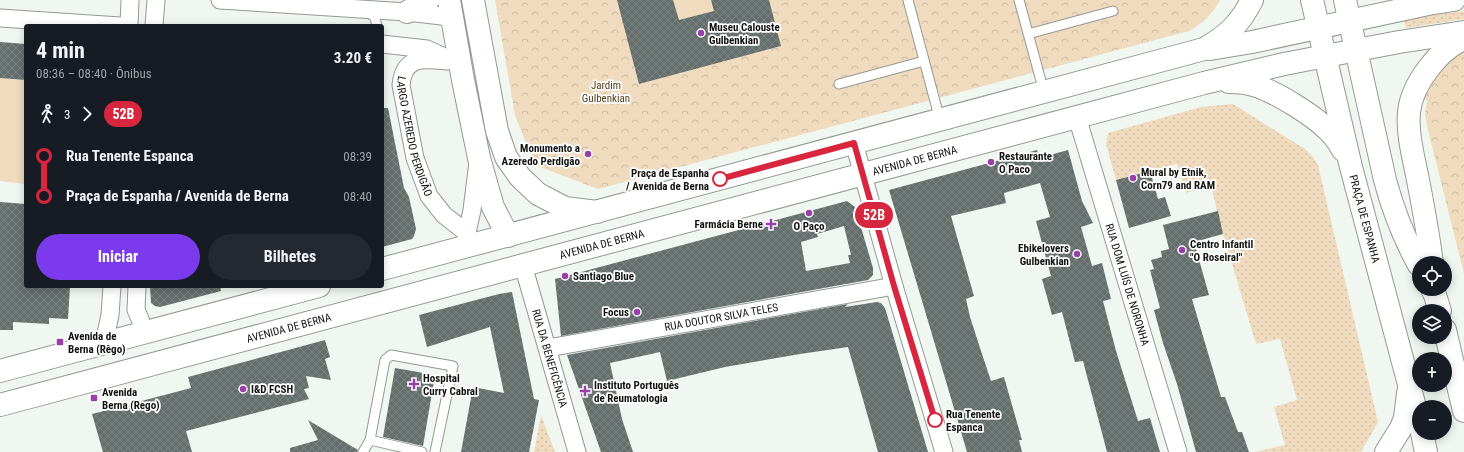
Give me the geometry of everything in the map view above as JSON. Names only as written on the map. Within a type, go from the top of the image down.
[{"type":"main road","points":[[407,12],[428,0]]},
{"type":"main road","points":[[473,0],[497,131],[506,157],[530,188],[548,200],[565,208],[597,212]]},
{"type":"main road","points":[[384,268],[469,239],[508,236],[1195,52],[1204,49],[1227,35],[1240,19],[1252,0]]},
{"type":"main road","name":"PRAÇA DE ESPANHA","points":[[1312,0],[1351,167],[1414,400]]},
{"type":"main road","points":[[1345,0],[1392,205],[1414,256]]},
{"type":"main road","points":[[1195,52],[1252,42],[1428,4],[1454,0]]},
{"type":"main road","points":[[451,10],[471,34],[482,53]]},
{"type":"main road","points":[[451,10],[463,80],[479,158],[493,207],[523,265]]},
{"type":"main road","points":[[1204,83],[1284,64],[1464,32]]},
{"type":"main road","points":[[1431,256],[1428,228],[1410,134],[1409,110],[1416,87],[1423,76],[1445,50],[1464,39]]},
{"type":"main road","points":[[1204,83],[1242,83],[1255,85],[1267,90],[1300,109],[1329,130],[1338,141],[1351,167]]},
{"type":"main road","name":"AVENIDA DE BERNA","points":[[0,405],[1204,83]]},
{"type":"main road","points":[[0,371],[312,288]]},
{"type":"main road","points":[[1452,356],[1464,377]]},
{"type":"main road","points":[[1452,356],[1464,411]]},
{"type":"main road","name":"PRAÇA DE ESPANHA","points":[[1386,452],[1401,428],[1405,418],[1409,380]]},
{"type":"main road","points":[[1423,440],[1426,452]]},
{"type":"street","points":[[128,24],[130,0]]},
{"type":"street","points":[[154,24],[156,0]]},
{"type":"street","points":[[220,0],[407,12],[442,16],[451,10]]},
{"type":"street","points":[[0,18],[90,24]]},
{"type":"street","points":[[384,44],[427,49],[437,53],[453,65],[463,80]]},
{"type":"street","name":"LARGO AZEREDO PERDIGÃO","points":[[447,61],[426,59],[411,63],[405,69],[402,76],[401,85],[416,158],[429,196],[444,216],[469,239]]},
{"type":"street","name":"RUA DOM LUÍS DE NORONHA","points":[[1077,117],[1178,452]]},
{"type":"street","points":[[854,143],[894,286],[944,452]]},
{"type":"street","points":[[469,239],[479,158]]},
{"type":"street","name":"RUA DA BENEFICÊNCIA","points":[[523,265],[577,452]]},
{"type":"street","name":"RUA DOUTOR SILVA TELES","points":[[548,348],[894,286]]},
{"type":"street","points":[[104,343],[110,315],[112,288]]},
{"type":"street","points":[[137,288],[136,310],[144,333]]},
{"type":"lane","points":[[908,0],[940,120]]},
{"type":"lane","points":[[1019,0],[1044,92]]},
{"type":"lane","points":[[367,10],[375,18],[376,24]]},
{"type":"lane","points":[[1028,34],[1113,11]]},
{"type":"lane","points":[[840,84],[924,61]]},
{"type":"lane","points":[[363,452],[370,440],[385,360],[391,355],[453,366],[435,452]]},
{"type":"lane","points":[[370,440],[422,452]]},
{"type":"green space","name":"Jardim Gulbenkian","points":[[495,0],[1220,0],[1207,18],[1189,31],[598,189],[535,165],[515,115]]},
{"type":"green space","points":[[673,0],[711,0],[714,11],[679,20]]},
{"type":"green space","points":[[1464,11],[1464,19],[1406,28],[1404,19]]},
{"type":"green space","points":[[1464,48],[1464,274],[1427,126],[1425,115],[1427,101],[1424,96],[1428,81]]},
{"type":"green space","points":[[0,78],[24,80],[24,184],[0,181]]},
{"type":"green space","points":[[1233,104],[1305,149],[1318,165],[1378,422],[1361,452],[1255,452],[1285,445],[1274,407],[1297,400],[1280,339],[1256,344],[1223,234],[1211,186],[1186,193],[1177,164],[1116,180],[1106,144],[1108,133],[1201,107]]},
{"type":"green space","points":[[541,415],[555,452],[534,452]]},
{"type":"building","name":"Museu Calouste Gulbenkian","points":[[617,0],[673,0],[679,20],[714,11],[711,0],[769,0],[781,46],[639,84]]},
{"type":"building","points":[[0,42],[24,44],[24,80],[0,78]]},
{"type":"building","points":[[384,108],[388,108],[404,188],[409,197],[416,229],[412,239],[384,246]]},
{"type":"building","points":[[1037,150],[1039,158],[1068,150],[1082,201],[1093,223],[1081,227],[1092,266],[1102,263],[1111,299],[1103,301],[1116,351],[1138,421],[1150,418],[1160,452],[1107,452],[1083,361],[1075,362],[1062,312],[1052,315],[1042,279],[1051,276],[1036,221],[1050,217],[1040,183],[1004,193],[1006,203],[951,216],[974,296],[966,299],[970,317],[991,381],[1004,377],[1022,440],[1019,440],[1022,452],[967,452],[889,190]]},
{"type":"building","points":[[1150,171],[1158,199],[1165,197],[1171,216],[1129,228],[1116,180]]},
{"type":"building","points":[[847,201],[855,207],[873,268],[873,275],[868,280],[561,336],[555,279]],"holes":[[[844,226],[851,255],[848,255],[850,263],[806,271],[801,242],[818,237],[817,234]]]},
{"type":"building","points":[[0,202],[24,204],[24,288],[70,288],[68,319],[49,318],[49,324],[13,322],[13,330],[0,330]]},
{"type":"building","points":[[1218,211],[1223,234],[1194,242],[1209,295],[1192,299],[1221,397],[1225,397],[1238,432],[1242,432],[1249,452],[1196,452],[1154,310],[1160,308],[1150,270],[1154,269],[1151,260],[1162,257],[1161,251],[1169,249],[1163,225]]},
{"type":"building","points":[[150,288],[220,288],[221,291],[160,307],[151,303]]},
{"type":"building","points":[[512,292],[534,399],[539,400],[529,452],[461,452],[473,387],[504,393],[490,327],[427,347],[419,315]]},
{"type":"building","points":[[877,302],[881,303],[885,308],[928,452],[878,452],[848,347],[725,367],[667,381],[660,352],[610,363],[622,419],[633,452],[601,452],[567,355],[848,304],[845,307]]},
{"type":"building","points":[[325,340],[330,357],[325,359],[331,380],[306,376],[309,388],[304,389],[309,399],[186,431],[192,452],[103,452],[92,414],[191,388],[188,377]]},
{"type":"building","points":[[395,368],[435,375],[423,446],[383,437]]},
{"type":"building","points":[[308,420],[358,450],[357,452],[290,452],[290,448],[318,440]]},
{"type":"bus line","name":"52B","points":[[720,179],[854,143],[894,286],[935,420]]},
{"type":"place","name":"Museu Calouste Gulbenkian","points":[[701,33]]},
{"type":"place","name":"Monumento a Azeredo Perdigão","points":[[588,154]]},
{"type":"place","name":"Restaurante O Paco","points":[[991,162]]},
{"type":"place","name":"Mural by Etnik, Corn79 and RAM","points":[[1133,178]]},
{"type":"place","name":"Praça de Espanha / Avenida de Berna","points":[[720,179]]},
{"type":"place","name":"O Paço","points":[[809,213]]},
{"type":"place","name":"Farmácia Berne","points":[[771,224]]},
{"type":"place","name":"Centro Infantil \"O Roseiral\"","points":[[1182,250]]},
{"type":"place","name":"Ebikelovers Gulbenkian","points":[[1077,254]]},
{"type":"place","name":"Santiago Blue","points":[[565,276]]},
{"type":"place","name":"Focus","points":[[637,312]]},
{"type":"place","name":"Avenida de Berna (Rêgo)","points":[[60,342]]},
{"type":"place","name":"Hospital Curry Cabral","points":[[414,384]]},
{"type":"place","name":"I&D FCSH","points":[[243,389]]},
{"type":"place","name":"Instituto Português de Reumatologia","points":[[585,391]]},
{"type":"place","name":"Avenida Berna (Rego)","points":[[94,398]]},
{"type":"place","name":"Rua Tenente Espanca","points":[[935,420]]}]
